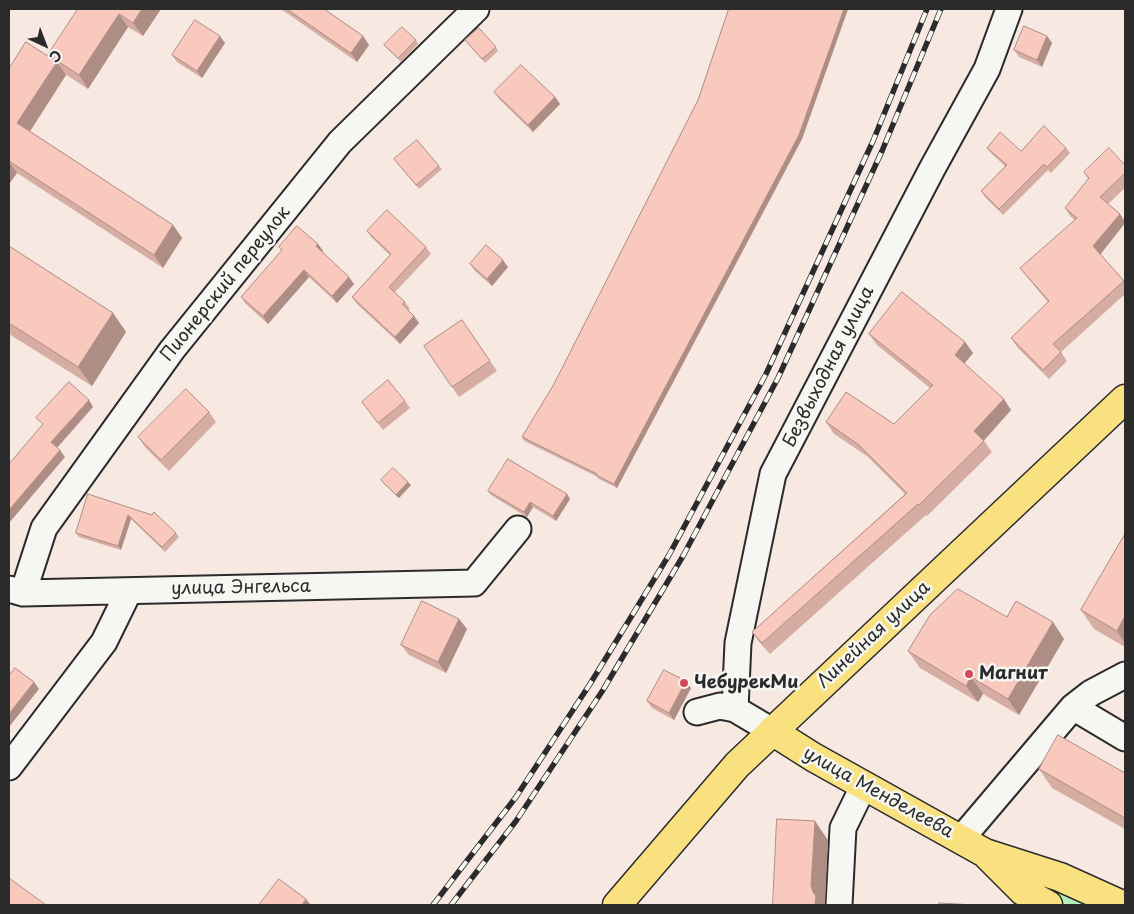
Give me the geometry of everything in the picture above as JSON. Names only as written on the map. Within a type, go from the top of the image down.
[{"type":"main road","name":"Линейная улица","points":[[617,905],[737,765],[1125,399]]},
{"type":"main road","name":"улица Менделеева","points":[[772,731],[985,853],[1060,877],[1122,905]]},
{"type":"main road","name":"улица Менделеева","points":[[985,853],[1019,898],[1048,905]]},
{"type":"street","name":"Пионерский переулок","points":[[16,591],[44,528],[172,350],[340,142],[476,9]]},
{"type":"street","name":"Безвыходная улица","points":[[735,709],[738,643],[773,474],[986,69],[1009,9]]},
{"type":"street","name":"улица Энгельса","points":[[16,591],[130,591],[474,583],[518,529]]},
{"type":"street","points":[[9,767],[104,642],[130,591]]},
{"type":"street","points":[[961,839],[1008,781],[1073,707],[1092,693],[1125,675]]},
{"type":"street","points":[[697,712],[720,706],[735,709],[772,731]]},
{"type":"street","points":[[1073,707],[1125,738]]},
{"type":"street","points":[[839,905],[843,828],[864,785]]},
{"type":"green space","points":[[1052,887],[1095,905],[1063,903],[1052,896],[1049,890]]},
{"type":"building","points":[[78,9],[142,9],[133,23],[119,14],[79,75],[48,55]]},
{"type":"building","points":[[287,9],[324,9],[363,36],[351,53]]},
{"type":"building","points":[[729,9],[844,9],[799,135],[614,484],[522,437],[554,384],[698,100]]},
{"type":"building","points":[[195,20],[220,36],[197,71],[172,55]]},
{"type":"building","points":[[1024,26],[1047,36],[1037,60],[1014,50]]},
{"type":"building","points":[[402,27],[416,40],[398,58],[384,45]]},
{"type":"building","points":[[479,28],[496,47],[482,59],[465,40]]},
{"type":"building","points":[[26,42],[57,62],[17,123],[173,225],[154,255],[9,161],[9,69]]},
{"type":"building","points":[[521,65],[555,97],[528,125],[494,92]]},
{"type":"building","points":[[1044,126],[1066,148],[1047,167],[1044,164],[999,209],[981,191],[1007,165],[987,148],[1000,132],[1021,151]]},
{"type":"building","points":[[417,140],[439,166],[416,185],[394,159]]},
{"type":"building","points":[[1109,148],[1125,165],[1125,173],[1100,197],[1120,214],[1093,246],[1124,281],[1053,344],[1061,352],[1043,370],[1011,338],[1049,301],[1020,268],[1077,218],[1065,208],[1089,178],[1084,172]]},
{"type":"building","points":[[387,210],[426,247],[389,287],[405,302],[402,304],[414,316],[395,337],[352,297],[391,254],[367,231]]},
{"type":"building","points":[[297,226],[318,244],[316,246],[349,277],[332,296],[304,270],[263,316],[241,297],[282,250],[279,247]]},
{"type":"building","points":[[486,245],[503,260],[487,279],[470,264]]},
{"type":"building","points":[[9,246],[113,313],[78,367],[9,323]]},
{"type":"building","points":[[902,292],[965,342],[955,355],[1004,399],[974,431],[984,441],[919,505],[762,643],[752,632],[907,493],[859,445],[826,422],[846,392],[894,424],[933,385],[869,334]]},
{"type":"building","points":[[462,320],[490,361],[452,387],[424,346]]},
{"type":"building","points":[[388,380],[405,401],[378,423],[362,402]]},
{"type":"building","points":[[69,382],[89,400],[51,442],[60,450],[9,510],[9,464],[43,424],[36,418]]},
{"type":"building","points":[[186,389],[209,412],[161,460],[138,437]]},
{"type":"building","points":[[508,459],[567,494],[553,516],[530,502],[524,512],[488,491]]},
{"type":"building","points":[[393,468],[408,482],[396,495],[381,480]]},
{"type":"building","points":[[88,494],[152,515],[154,512],[176,533],[162,547],[128,515],[118,546],[76,533]]},
{"type":"building","points":[[1125,534],[1125,616],[1117,631],[1081,610]]},
{"type":"building","points":[[958,589],[1007,617],[1016,601],[1053,622],[1008,699],[971,677],[966,686],[908,651],[930,615]]},
{"type":"building","points":[[422,601],[459,619],[438,662],[401,645]]},
{"type":"building","points":[[15,668],[34,682],[9,714],[9,676]]},
{"type":"building","points":[[664,670],[686,681],[669,713],[647,701]]},
{"type":"building","points":[[1058,735],[1125,773],[1125,818],[1039,769]]},
{"type":"building","points":[[777,819],[815,821],[811,885],[816,896],[815,905],[773,905]]},
{"type":"building","points":[[9,878],[46,905],[9,905]]},
{"type":"building","points":[[279,879],[306,899],[302,905],[259,905]]},
{"type":"building","points":[[939,903],[975,905],[939,905]]},
{"type":"railway","points":[[433,905],[516,797],[590,684],[669,555],[766,374],[873,141],[927,9]]},
{"type":"railway","points":[[451,905],[516,821],[603,690],[683,556],[778,378],[882,151],[941,9]]},
{"type":"place","name":"Магнит","points":[[969,674]]},
{"type":"place","name":"ЧебурекМи","points":[[684,683]]}]
